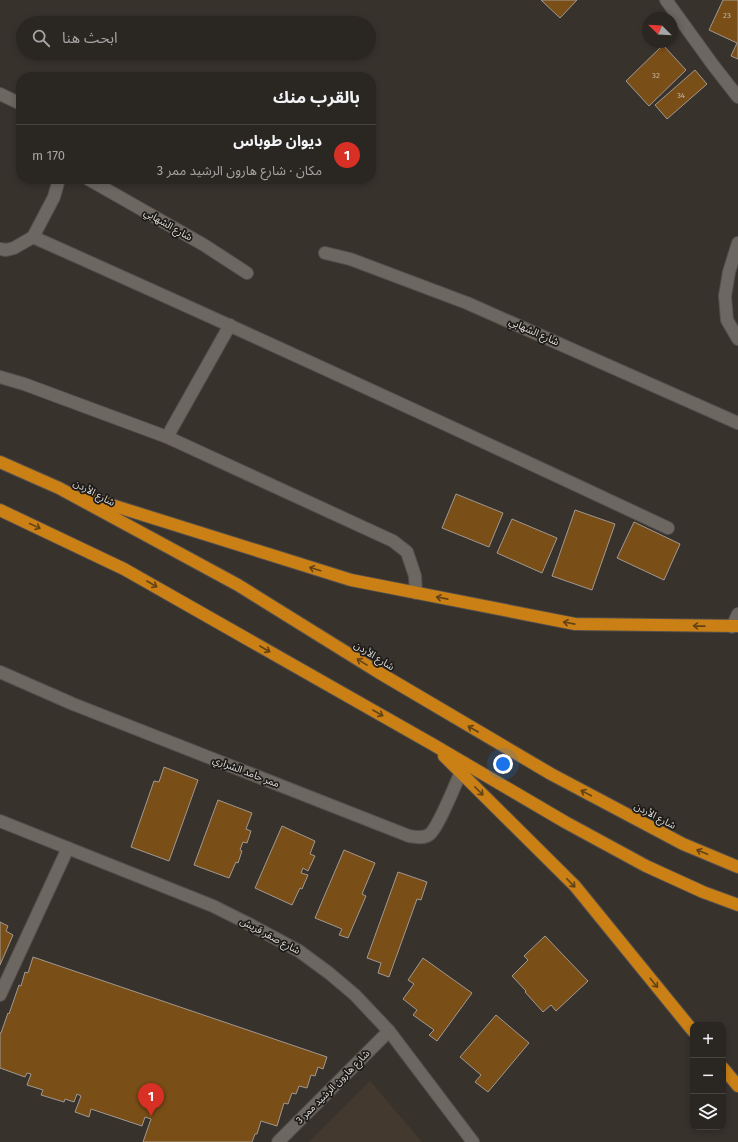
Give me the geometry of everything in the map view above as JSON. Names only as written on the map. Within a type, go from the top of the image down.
[{"type":"highway","name":"شارع الأردن","points":[[0,462],[58,488],[238,585],[378,672],[551,774],[683,844],[738,867]]},
{"type":"highway","points":[[58,488],[351,580],[575,624],[735,626]]},
{"type":"highway","points":[[0,510],[124,569],[432,744],[565,822],[646,866],[703,892],[738,905]]},
{"type":"highway","points":[[432,744],[575,886],[690,1027]]},
{"type":"highway","points":[[726,1072],[738,1086]]},
{"type":"street","points":[[669,1],[713,65],[738,97]]},
{"type":"street","points":[[0,94],[16,102]]},
{"type":"street","points":[[0,249],[6,250],[14,248],[33,237],[54,197],[58,184]]},
{"type":"street","name":"شارع الشهابي","points":[[97,184],[204,245],[247,273]]},
{"type":"street","points":[[33,237],[414,409],[668,528]]},
{"type":"street","points":[[738,243],[728,272],[725,296],[727,320],[738,339]]},
{"type":"street","name":"شارع الشهابي","points":[[325,254],[350,259],[467,303],[738,423]]},
{"type":"street","points":[[167,437],[230,325]]},
{"type":"street","points":[[0,377],[24,384],[167,437],[393,541],[407,552],[415,576],[416,593]]},
{"type":"street","points":[[735,626],[738,614]]},
{"type":"street","name":"ممر حامد الشراري","points":[[0,672],[73,704],[409,836],[420,838],[430,834],[438,824],[461,772]]},
{"type":"street","name":"شارع صقر قريش","points":[[0,821],[213,906],[299,951],[329,973],[355,995],[389,1031],[473,1142]]},
{"type":"street","points":[[0,994],[68,848]]},
{"type":"street","name":"شارع هارون الرشيد ممر 3","points":[[278,1142],[389,1031]]},
{"type":"shaded area","points":[[370,1081],[422,1142],[309,1142]]},
{"type":"building","points":[[541,0],[577,0],[560,18]]},
{"type":"building","points":[[723,0],[738,0],[738,59],[731,56],[737,43],[709,30]]},
{"type":"building","points":[[660,48],[666,48],[686,70],[649,106],[626,81]]},
{"type":"building","points":[[695,70],[707,84],[667,119],[655,105]]},
{"type":"building","points":[[456,494],[503,513],[489,547],[442,528]]},
{"type":"building","points":[[575,510],[615,524],[592,590],[552,576]]},
{"type":"building","points":[[512,519],[557,538],[542,573],[497,553]]},
{"type":"building","points":[[634,522],[680,544],[664,580],[617,558]]},
{"type":"building","points":[[164,767],[198,780],[169,861],[131,847],[154,781],[159,782]]},
{"type":"building","points":[[218,800],[252,813],[246,829],[251,831],[247,843],[243,842],[238,863],[236,862],[229,878],[194,865]]},
{"type":"building","points":[[282,826],[315,841],[310,854],[315,856],[308,871],[303,868],[301,873],[308,875],[302,889],[300,888],[292,905],[255,888]]},
{"type":"building","points":[[344,850],[375,863],[362,894],[366,896],[348,938],[339,935],[342,929],[315,918]]},
{"type":"building","points":[[398,872],[427,882],[421,900],[417,899],[389,977],[378,973],[381,963],[367,958]]},
{"type":"building","points":[[0,922],[8,926],[6,931],[13,935],[0,965]]},
{"type":"building","points":[[545,936],[588,981],[556,1011],[551,1005],[543,1012],[512,976],[528,960],[524,956]]},
{"type":"building","points":[[33,957],[327,1057],[323,1069],[318,1067],[315,1076],[311,1075],[307,1088],[299,1086],[296,1094],[292,1093],[288,1104],[284,1103],[277,1126],[261,1121],[257,1134],[255,1134],[252,1142],[143,1142],[151,1119],[145,1117],[142,1126],[91,1109],[89,1117],[75,1112],[81,1096],[77,1094],[74,1102],[65,1099],[64,1102],[41,1095],[43,1090],[27,1085],[31,1074],[27,1073],[25,1077],[0,1068],[0,1033],[8,1013],[9,1014],[19,985],[21,986],[25,972],[28,973]]},
{"type":"building","points":[[423,958],[472,993],[437,1041],[429,1035],[434,1030],[413,1015],[417,1010],[403,999],[414,984],[408,980]]},
{"type":"building","points":[[496,1015],[529,1043],[488,1092],[475,1082],[481,1075],[460,1057]]},
{"type":"place","name":"ديوان طوباس","points":[[151,1116]]}]
